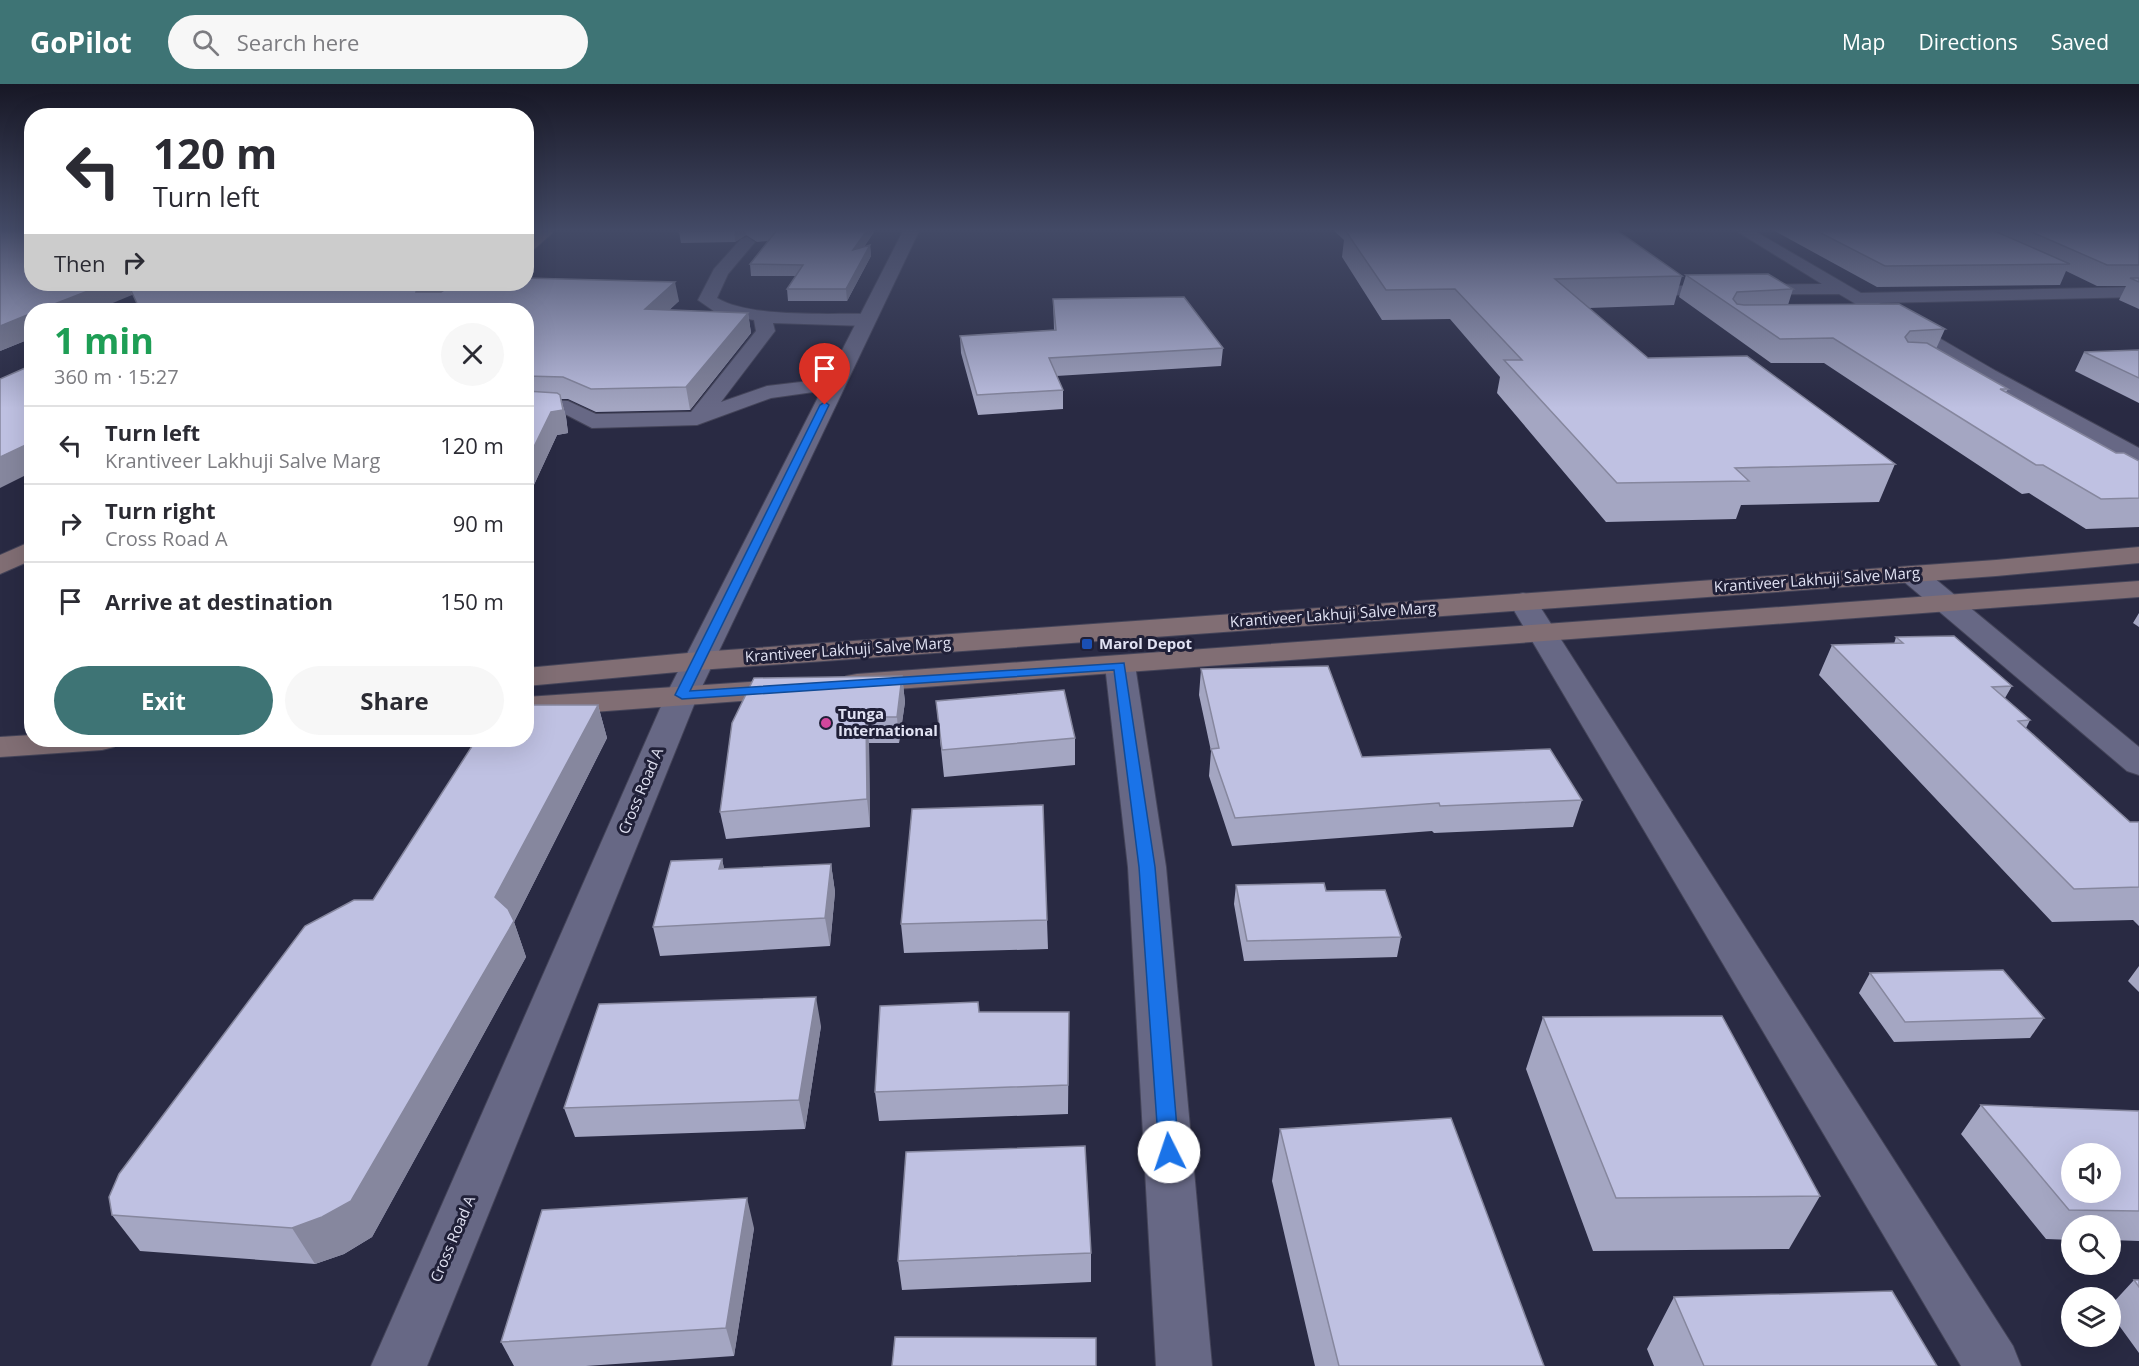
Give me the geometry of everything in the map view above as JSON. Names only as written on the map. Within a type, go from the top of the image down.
[{"type":"main road","points":[[0,566],[24,553]]},
{"type":"main road","name":"Krantiveer Lakhuji Salve Marg","points":[[534,706],[1120,665],[1912,574],[2139,555]]},
{"type":"main road","name":"Krantiveer Lakhuji Salve Marg","points":[[534,676],[699,661],[1532,617],[1948,604],[2139,589]]},
{"type":"main road","points":[[0,728],[24,726]]},
{"type":"main road","points":[[0,747],[24,745]]},
{"type":"street","points":[[712,289],[706,300],[724,310],[762,316],[866,320]]},
{"type":"street","name":"Cross Road A","points":[[399,1366],[682,695],[882,289]]},
{"type":"street","points":[[1845,289],[1966,361],[2139,457]]},
{"type":"street","points":[[2088,289],[2129,308]]},
{"type":"street","points":[[1757,290],[1786,308]]},
{"type":"street","points":[[1678,291],[2139,292]]},
{"type":"street","points":[[697,418],[766,331],[762,316]]},
{"type":"street","points":[[1862,320],[1895,319]]},
{"type":"street","points":[[1930,361],[1966,361]]},
{"type":"street","points":[[534,405],[568,407],[592,421],[697,418],[767,392],[835,384]]},
{"type":"street","points":[[1912,574],[2139,764]]},
{"type":"street","points":[[1532,617],[1993,1366]]},
{"type":"street","points":[[1120,665],[1147,867],[1185,1366]]},
{"type":"building","points":[[0,289],[88,291],[57,303],[24,303],[24,316],[0,326]]},
{"type":"building","points":[[534,289],[667,289],[645,309],[748,313],[686,387],[591,389],[563,377],[534,376],[534,303],[137,303],[131,291],[416,291],[534,291]]},
{"type":"building","points":[[1385,289],[1567,289],[1648,358],[1747,356],[1895,464],[1735,468],[1749,481],[1617,483],[1504,360],[1522,360],[1455,289]]},
{"type":"building","points":[[1706,289],[1793,289],[1737,292],[1733,299],[1737,304],[1744,305],[1899,304],[1945,329],[1910,331],[1905,337],[1908,342],[1927,343],[2008,389],[2000,389],[2116,453],[2124,453],[2139,461],[2139,498],[2101,499],[2043,465],[2036,465],[1833,338],[1780,339]]},
{"type":"building","points":[[1184,297],[1223,348],[1049,358],[1063,390],[977,395],[960,336],[1056,330],[1053,299]]},
{"type":"building","points":[[2139,350],[2139,378],[2084,352]]},
{"type":"building","points":[[24,368],[24,446],[0,457],[0,379]]},
{"type":"building","points":[[534,392],[560,395],[563,410],[551,412],[534,447]]},
{"type":"building","points":[[1954,636],[2012,686],[1992,687],[2030,720],[2018,721],[2130,822],[2139,822],[2139,887],[2074,889],[1832,645],[1903,643],[1896,637]]},
{"type":"building","points":[[1328,666],[1362,757],[1550,749],[1582,800],[1440,806],[1439,803],[1235,818],[1211,749],[1219,748],[1201,669]]},
{"type":"building","points":[[902,676],[897,717],[866,717],[867,799],[720,812],[732,723],[754,678]]},
{"type":"building","points":[[1064,690],[1075,738],[942,750],[936,701]]},
{"type":"building","points":[[534,705],[598,705],[495,897],[508,909],[514,921],[351,1201],[322,1217],[292,1228],[112,1215],[109,1197],[119,1174],[305,926],[354,900],[373,900],[471,747],[534,747]]},
{"type":"building","points":[[1043,805],[1047,920],[901,924],[912,809]]},
{"type":"building","points":[[722,859],[719,869],[831,864],[825,918],[653,927],[671,861]]},
{"type":"building","points":[[1324,883],[1326,891],[1385,890],[1401,937],[1247,941],[1236,885]]},
{"type":"building","points":[[2003,970],[2044,1018],[1905,1022],[1870,973]]},
{"type":"building","points":[[816,997],[799,1100],[564,1108],[599,1004]]},
{"type":"building","points":[[978,1002],[979,1012],[1069,1012],[1068,1085],[875,1092],[880,1006]]},
{"type":"building","points":[[1722,1016],[1820,1196],[1616,1198],[1543,1017]]},
{"type":"building","points":[[1981,1105],[2139,1111],[2139,1211],[2069,1210],[2063,1203],[2121,1203],[2121,1143],[2061,1143],[2061,1200]]},
{"type":"building","points":[[1451,1118],[1544,1366],[1339,1366],[1280,1129]]},
{"type":"building","points":[[1085,1146],[1091,1253],[898,1261],[906,1152]]},
{"type":"building","points":[[747,1198],[726,1328],[501,1342],[542,1210]]},
{"type":"building","points":[[1892,1291],[1937,1366],[1704,1366],[1674,1297]]},
{"type":"building","points":[[895,1337],[1096,1338],[1096,1366],[892,1366]]},
{"type":"place","name":"Marol Depot","points":[[1087,644]]},
{"type":"place","name":"Tunga International","points":[[826,723]]},
{"type":"route","points":[[825,405],[682,695],[1120,665],[1147,867],[1169,1152]]}]
